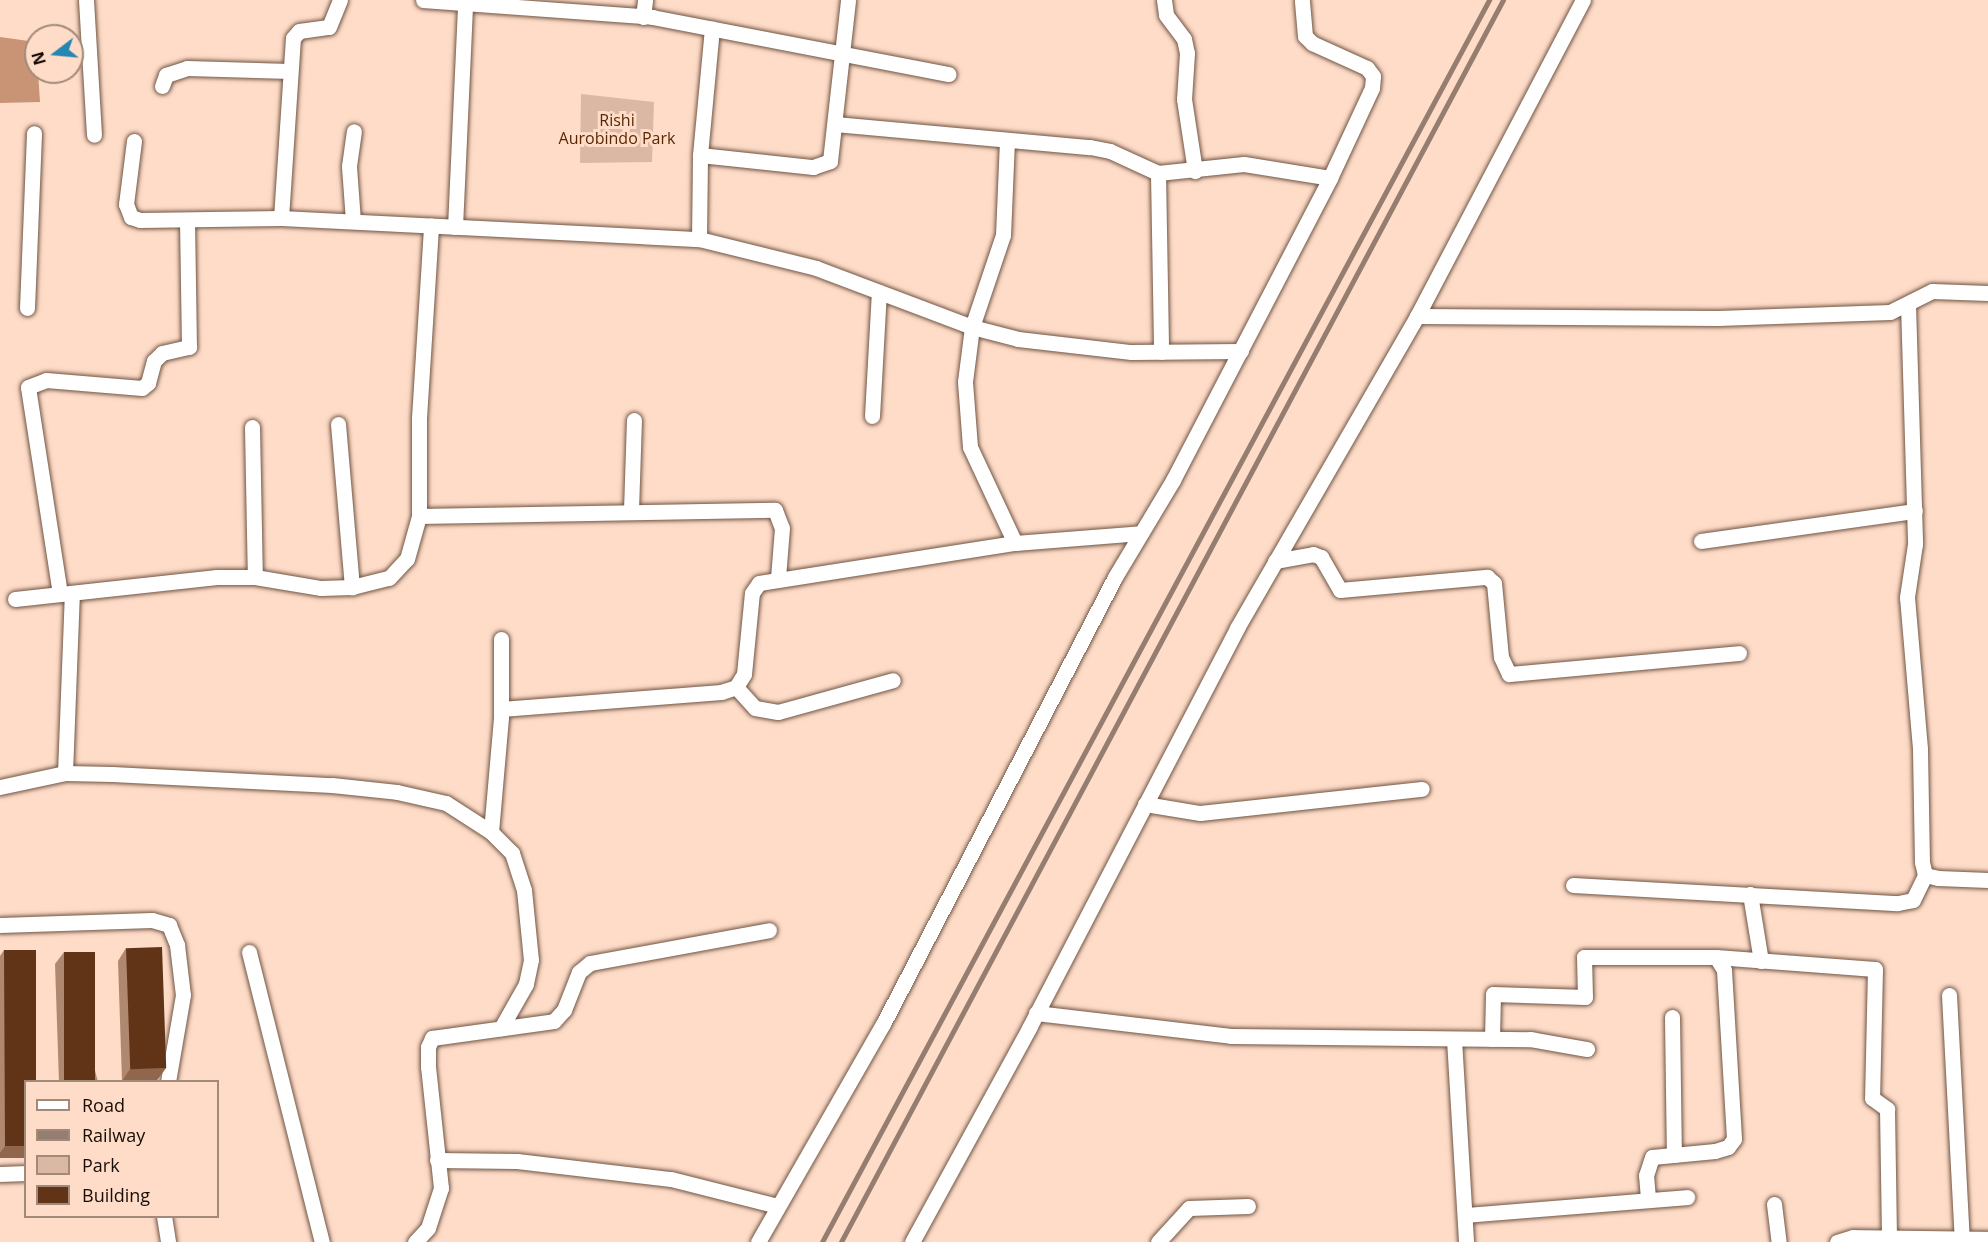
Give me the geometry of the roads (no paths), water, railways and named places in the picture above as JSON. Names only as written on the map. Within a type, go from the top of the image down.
[{"type":"street","points":[[86,0],[94,135]]},
{"type":"street","points":[[281,218],[293,38],[299,31],[329,27],[340,0]]},
{"type":"street","points":[[423,0],[605,7],[949,74]]},
{"type":"street","points":[[643,16],[645,0]]},
{"type":"street","points":[[700,155],[823,165],[833,154],[841,53],[848,0]]},
{"type":"street","points":[[1164,0],[1166,15],[1184,39],[1187,53],[1184,99],[1195,171]]},
{"type":"street","points":[[758,1242],[883,1024],[1141,533],[1241,351],[1330,178],[1372,88],[1373,76],[1367,68],[1312,43],[1302,24],[1302,0]]},
{"type":"street","points":[[912,1242],[1275,561],[1417,316],[1583,0]]},
{"type":"street","points":[[455,227],[465,3]]},
{"type":"street","points":[[699,239],[700,155],[712,29]]},
{"type":"street","points":[[162,86],[166,75],[187,68],[290,71]]},
{"type":"street","points":[[835,124],[1110,152],[1158,173],[1259,164],[1330,178]]},
{"type":"street","points":[[353,221],[349,166],[354,131]]},
{"type":"street","points":[[27,308],[34,133]]},
{"type":"street","points":[[1007,140],[1003,235],[972,327],[965,382],[970,447],[1015,543]]},
{"type":"street","points":[[134,141],[126,189],[130,217],[187,220],[281,218],[699,239],[816,268],[972,327],[1018,339],[1161,352],[1241,351]]},
{"type":"street","points":[[1158,173],[1161,352]]},
{"type":"street","points":[[65,773],[66,594],[27,387],[46,380],[142,388],[148,383],[154,361],[162,353],[189,346],[187,220]]},
{"type":"street","points":[[15,599],[255,577],[297,586],[352,587],[389,578],[407,559],[419,516],[419,418],[431,225]]},
{"type":"street","points":[[1417,316],[1757,317],[1890,312],[1932,291],[1988,293]]},
{"type":"street","points":[[872,416],[879,292]]},
{"type":"street","points":[[1573,885],[1898,903],[1913,900],[1925,875],[1920,749],[1907,597],[1915,544],[1908,304]]},
{"type":"street","points":[[631,510],[634,420]]},
{"type":"street","points":[[338,424],[348,498],[352,587]]},
{"type":"street","points":[[252,427],[255,577]]},
{"type":"street","points":[[419,516],[631,510],[776,510],[782,528],[778,578]]},
{"type":"street","points":[[1701,540],[1915,512]]},
{"type":"street","points":[[501,709],[721,692],[736,687],[744,674],[752,593],[759,583],[778,578],[826,574],[1015,543],[1141,533]]},
{"type":"street","points":[[1275,561],[1313,554],[1321,557],[1340,590],[1487,577],[1494,583],[1502,657],[1509,674],[1739,653]]},
{"type":"street","points":[[491,832],[501,709],[501,639]]},
{"type":"street","points":[[736,687],[755,708],[778,712],[893,680]]},
{"type":"street","points":[[0,787],[65,773],[285,782],[397,792],[446,803],[491,832],[512,853],[521,881],[531,960],[526,984],[501,1028]]},
{"type":"street","points":[[1145,804],[1200,813],[1422,789]]},
{"type":"street","points":[[1925,875],[1988,880]]},
{"type":"street","points":[[1750,894],[1761,961]]},
{"type":"street","points":[[0,925],[152,920],[169,925],[177,945],[183,995],[168,1080]]},
{"type":"street","points":[[415,1242],[428,1228],[438,1207],[438,1160],[428,1047],[432,1038],[444,1034],[554,1021],[564,1010],[579,972],[590,963],[769,930]]},
{"type":"street","points":[[249,952],[321,1242]]},
{"type":"street","points":[[1492,1039],[1492,994],[1585,997],[1584,957],[1716,957],[1875,969],[1872,1098],[1887,1109],[1889,1238]]},
{"type":"street","points":[[1648,1200],[1647,1163],[1652,1157],[1722,1149],[1734,1139],[1724,970],[1716,957]]},
{"type":"street","points":[[1949,995],[1962,1239]]},
{"type":"street","points":[[1036,1013],[1231,1036],[1530,1039],[1587,1049]]},
{"type":"street","points":[[1672,1017],[1674,1155]]},
{"type":"street","points":[[1454,1039],[1466,1242]]},
{"type":"street","points":[[438,1160],[517,1161],[671,1179],[778,1206]]},
{"type":"street","points":[[0,1174],[24,1173]]},
{"type":"street","points":[[1465,1215],[1687,1197]]},
{"type":"street","points":[[1774,1203],[1779,1242]]},
{"type":"street","points":[[1158,1242],[1189,1208],[1248,1206]]},
{"type":"street","points":[[164,1218],[168,1242]]},
{"type":"street","points":[[1837,1242],[1853,1237],[1988,1239]]},
{"type":"railway","points":[[822,1242],[1489,0]]},
{"type":"railway","points":[[841,1242],[1503,0]]},
{"type":"park label","name":"Rishi Aurobindo Park","points":[[617,129]]}]
